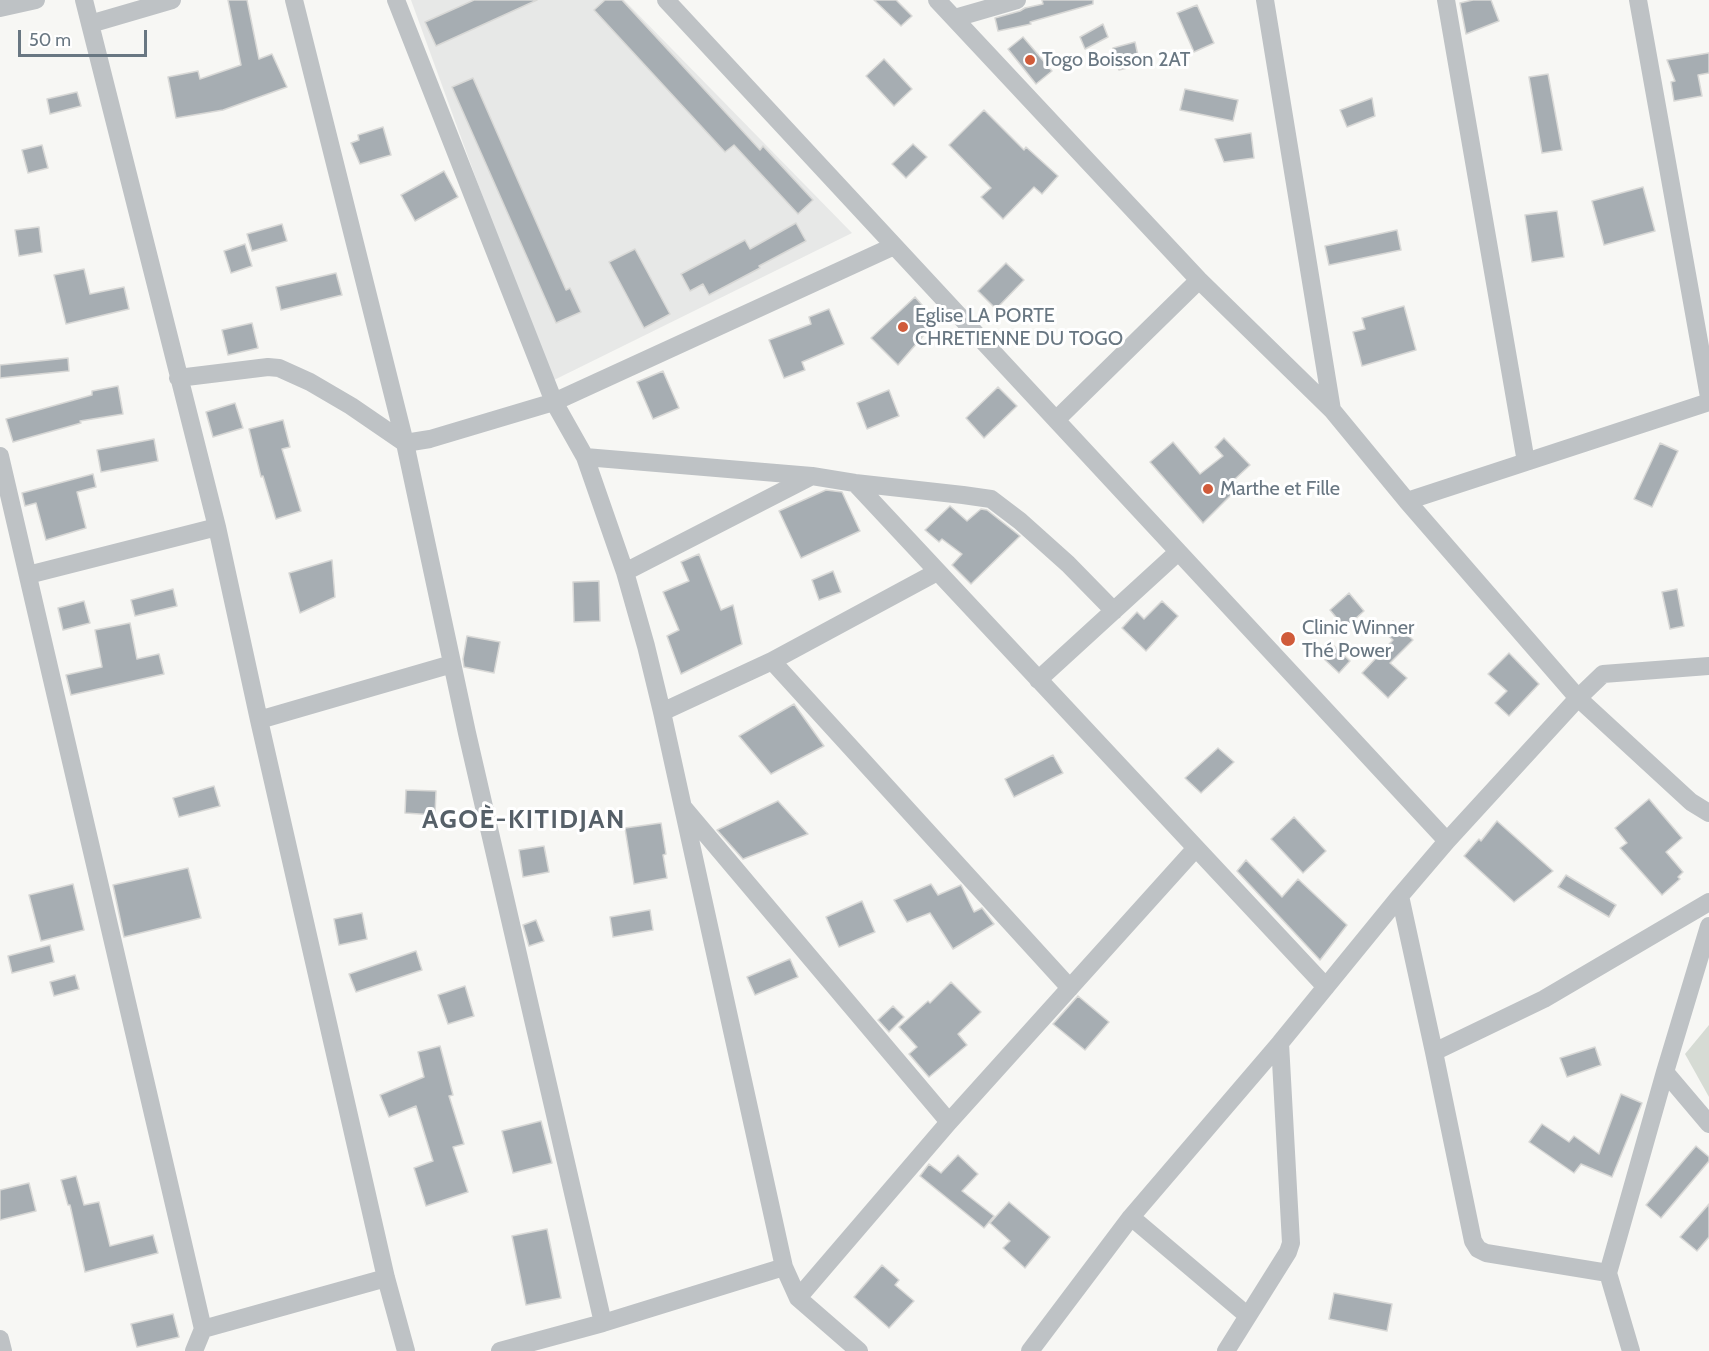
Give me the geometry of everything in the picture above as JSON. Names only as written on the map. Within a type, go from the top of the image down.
[{"type":"street","points":[[0,8],[36,0]]},
{"type":"street","points":[[84,0],[217,527],[386,1278],[406,1351]]},
{"type":"street","points":[[90,24],[172,0]]},
{"type":"street","points":[[294,0],[405,443],[452,664],[603,1323]]},
{"type":"street","points":[[396,0],[554,402],[585,457],[625,572],[662,712],[784,1267],[798,1298],[859,1351]]},
{"type":"street","points":[[666,0],[1447,841]]},
{"type":"street","points":[[937,0],[1199,280],[1332,410],[1407,501],[1578,698],[1691,802],[1709,813]]},
{"type":"street","points":[[955,18],[1017,0]]},
{"type":"street","points":[[1265,0],[1332,410]]},
{"type":"street","points":[[1446,0],[1526,462]]},
{"type":"street","points":[[1638,0],[1709,397]]},
{"type":"street","points":[[178,378],[268,367],[279,369],[310,382],[405,443],[430,439],[554,402],[894,246]]},
{"type":"street","points":[[1056,420],[1199,280]]},
{"type":"street","points":[[1407,501],[1709,402]]},
{"type":"street","points":[[0,456],[203,1329],[194,1351]]},
{"type":"street","points":[[585,457],[812,476],[991,499],[1020,521],[1068,564],[1114,611]]},
{"type":"street","points":[[625,572],[812,476]]},
{"type":"street","points":[[855,483],[1326,987]]},
{"type":"street","points":[[28,575],[217,527]]},
{"type":"street","points":[[1038,680],[1178,552]]},
{"type":"street","points":[[662,712],[772,661],[938,572]]},
{"type":"street","points":[[772,661],[1070,988]]},
{"type":"street","points":[[259,720],[452,664]]},
{"type":"street","points":[[1030,1351],[1131,1217],[1280,1043],[1400,896],[1447,841],[1578,698],[1603,674],[1709,666]]},
{"type":"street","points":[[681,804],[949,1122]]},
{"type":"street","points":[[798,1298],[949,1122],[1196,848]]},
{"type":"street","points":[[1400,896],[1473,1241],[1478,1250],[1486,1253],[1608,1273]]},
{"type":"street","points":[[1434,1052],[1544,999],[1709,902]]},
{"type":"street","points":[[1631,1351],[1608,1273],[1709,926]]},
{"type":"street","points":[[1226,1351],[1291,1243],[1280,1043]]},
{"type":"street","points":[[1665,1072],[1709,1124]]},
{"type":"street","points":[[1131,1217],[1248,1316]]},
{"type":"street","points":[[500,1351],[603,1323],[784,1267]]},
{"type":"street","points":[[203,1329],[386,1278]]},
{"type":"street","points":[[0,1339],[3,1351]]},
{"type":"shaded area","points":[[411,0],[624,0],[852,233],[550,382]]},
{"type":"shaded area","points":[[1709,1025],[1709,1097],[1685,1054]]},
{"type":"building","points":[[228,0],[247,0],[259,59],[272,54],[287,87],[223,110],[176,118],[168,77],[198,71],[200,79],[241,65]]},
{"type":"building","points":[[474,0],[537,0],[436,46],[425,22]]},
{"type":"building","points":[[605,0],[622,0],[760,150],[763,146],[813,200],[798,214],[734,145],[725,152],[594,10]]},
{"type":"building","points":[[874,0],[896,0],[912,16],[901,26]]},
{"type":"building","points":[[1042,0],[1093,0],[1093,4],[1030,22],[1031,24],[998,31],[995,18],[1043,4]]},
{"type":"building","points":[[1491,0],[1499,21],[1466,34],[1460,3]]},
{"type":"building","points":[[1197,5],[1214,43],[1194,52],[1177,13]]},
{"type":"building","points":[[1103,24],[1108,37],[1085,49],[1080,37]]},
{"type":"building","name":"Togo Boisson 2AT","points":[[1023,37],[1052,71],[1036,84],[1008,49]]},
{"type":"building","points":[[1135,42],[1140,65],[1119,70],[1113,48]]},
{"type":"building","points":[[1709,53],[1709,73],[1698,75],[1702,96],[1674,101],[1671,82],[1675,81],[1667,60]]},
{"type":"building","points":[[884,59],[912,89],[894,106],[866,76]]},
{"type":"building","points":[[1548,74],[1562,150],[1542,153],[1529,77]]},
{"type":"building","points":[[473,78],[566,290],[570,288],[581,312],[556,323],[452,87]]},
{"type":"building","points":[[1185,89],[1238,100],[1233,121],[1180,110]]},
{"type":"building","points":[[77,92],[81,106],[50,114],[47,99]]},
{"type":"building","points":[[1372,98],[1375,116],[1347,127],[1340,110]]},
{"type":"building","points":[[984,110],[1024,150],[1026,147],[1058,176],[1042,194],[1034,187],[1003,219],[981,197],[991,188],[949,145]]},
{"type":"building","points":[[383,127],[391,155],[360,164],[351,143],[359,140],[358,135]]},
{"type":"building","points":[[1251,133],[1254,158],[1224,162],[1215,139]]},
{"type":"building","points":[[913,144],[927,157],[906,178],[892,164]]},
{"type":"building","points":[[42,145],[48,168],[28,173],[22,150]]},
{"type":"building","points":[[444,171],[458,197],[415,221],[401,195]]},
{"type":"building","points":[[1643,187],[1655,231],[1604,245],[1592,201]]},
{"type":"building","points":[[1557,211],[1564,257],[1532,262],[1525,215]]},
{"type":"building","points":[[796,223],[806,241],[709,295],[703,284],[690,291],[681,274],[745,240],[750,249]]},
{"type":"building","points":[[282,224],[287,241],[252,251],[247,234]]},
{"type":"building","points":[[39,227],[42,252],[19,256],[15,230]]},
{"type":"building","points":[[1397,230],[1401,250],[1329,265],[1325,246]]},
{"type":"building","points":[[245,244],[252,266],[231,273],[224,251]]},
{"type":"building","points":[[635,249],[670,314],[644,328],[609,262]]},
{"type":"building","points":[[1006,263],[1024,280],[996,309],[978,291]]},
{"type":"building","points":[[84,269],[90,294],[124,287],[129,309],[66,324],[54,275]]},
{"type":"building","points":[[336,273],[342,295],[281,310],[276,287]]},
{"type":"building","name":"Eglise LA PORTE CHRETIENNE DU TOGO","points":[[915,297],[936,321],[898,365],[871,338]]},
{"type":"building","points":[[1404,306],[1416,350],[1362,366],[1353,332],[1365,329],[1362,318]]},
{"type":"building","points":[[829,309],[844,344],[802,362],[805,370],[784,378],[769,340],[811,324],[809,317]]},
{"type":"building","points":[[252,323],[258,348],[228,355],[222,330]]},
{"type":"building","points":[[68,358],[69,371],[0,378],[0,365]]},
{"type":"building","points":[[663,371],[679,408],[653,419],[637,382]]},
{"type":"building","points":[[118,386],[123,414],[80,421],[81,423],[13,442],[6,419],[92,395],[92,391]]},
{"type":"building","points":[[998,387],[1017,406],[984,438],[966,418]]},
{"type":"building","points":[[889,390],[899,416],[867,429],[857,403]]},
{"type":"building","points":[[235,403],[243,428],[213,437],[206,412]]},
{"type":"building","points":[[283,420],[290,447],[282,449],[301,511],[276,519],[263,476],[261,477],[249,429]]},
{"type":"building","points":[[1224,438],[1250,465],[1234,480],[1240,486],[1203,523],[1150,462],[1173,442],[1200,474],[1223,456],[1215,447]]},
{"type":"building","points":[[154,439],[158,461],[101,472],[97,450]]},
{"type":"building","points":[[1660,443],[1678,451],[1652,507],[1634,499]]},
{"type":"building","points":[[93,474],[96,487],[77,492],[86,528],[46,540],[36,503],[25,506],[22,493]]},
{"type":"building","points":[[826,490],[842,492],[860,531],[801,558],[779,511]]},
{"type":"building","points":[[950,506],[967,521],[981,509],[987,510],[1020,536],[971,584],[952,565],[962,554],[942,539],[939,542],[925,530]]},
{"type":"building","points":[[699,554],[721,610],[733,605],[742,644],[681,674],[667,636],[679,630],[663,592],[689,581],[681,562]]},
{"type":"building","points":[[332,560],[335,597],[300,613],[289,573]]},
{"type":"building","points":[[833,571],[841,592],[819,600],[812,580]]},
{"type":"building","points":[[599,581],[600,621],[574,622],[573,582]]},
{"type":"building","points":[[173,589],[177,606],[135,616],[131,600]]},
{"type":"building","points":[[1677,589],[1684,626],[1670,629],[1662,592]]},
{"type":"building","points":[[1349,593],[1364,611],[1345,628],[1330,610]]},
{"type":"building","points":[[84,601],[90,623],[63,630],[58,608]]},
{"type":"building","points":[[1162,601],[1178,616],[1146,651],[1122,628],[1137,612],[1144,619]]},
{"type":"building","points":[[1393,621],[1413,640],[1390,663],[1407,678],[1388,698],[1362,673],[1393,640],[1383,631]]},
{"type":"building","points":[[130,623],[137,659],[159,654],[164,674],[71,695],[66,675],[102,667],[95,630]]},
{"type":"building","points":[[467,636],[500,642],[494,673],[464,667]]},
{"type":"building","points":[[1334,646],[1350,661],[1339,673],[1323,658]]},
{"type":"building","points":[[1509,653],[1539,684],[1509,716],[1495,703],[1507,691],[1488,674]]},
{"type":"building","points":[[794,704],[824,746],[771,774],[739,736]]},
{"type":"building","points":[[1218,748],[1234,762],[1201,793],[1185,778]]},
{"type":"building","points":[[1053,755],[1063,773],[1014,797],[1005,779]]},
{"type":"building","points":[[214,786],[220,806],[179,817],[173,798]]},
{"type":"building","points":[[406,790],[436,791],[435,815],[405,813]]},
{"type":"building","points":[[1649,799],[1682,838],[1666,852],[1683,872],[1678,877],[1680,879],[1662,895],[1620,848],[1627,843],[1615,828]]},
{"type":"building","points":[[778,801],[808,834],[743,859],[717,830]]},
{"type":"building","points":[[1294,817],[1326,851],[1303,873],[1271,839]]},
{"type":"building","points":[[1497,821],[1553,871],[1514,902],[1464,856],[1479,839],[1481,841]]},
{"type":"building","points":[[661,823],[667,878],[634,884],[625,828]]},
{"type":"building","points":[[544,846],[549,872],[523,877],[519,850]]},
{"type":"building","points":[[1246,860],[1282,897],[1298,879],[1347,925],[1320,960],[1237,871]]},
{"type":"building","points":[[188,868],[201,918],[124,937],[113,885]]},
{"type":"building","points":[[1566,875],[1616,905],[1609,917],[1558,887]]},
{"type":"building","points":[[73,884],[84,930],[41,941],[29,895]]},
{"type":"building","points":[[931,884],[938,895],[961,885],[974,912],[982,908],[994,924],[953,949],[930,913],[907,922],[894,900]]},
{"type":"building","points":[[862,901],[875,932],[839,947],[826,917]]},
{"type":"building","points":[[650,910],[653,930],[613,937],[610,917]]},
{"type":"building","points":[[362,913],[367,939],[339,945],[334,919]]},
{"type":"building","points":[[536,920],[544,941],[529,946],[523,925]]},
{"type":"building","points":[[50,945],[54,962],[12,973],[8,956]]},
{"type":"building","points":[[416,951],[422,970],[356,992],[349,974]]},
{"type":"building","points":[[790,959],[798,977],[755,995],[747,977]]},
{"type":"building","points":[[75,975],[79,989],[54,996],[50,982]]},
{"type":"building","points":[[951,982],[981,1012],[958,1034],[967,1045],[929,1077],[909,1054],[917,1047],[899,1027],[928,1001],[930,1003]]},
{"type":"building","points":[[465,986],[474,1016],[448,1024],[438,995]]},
{"type":"building","points":[[1078,996],[1109,1022],[1085,1050],[1053,1024]]},
{"type":"building","points":[[893,1006],[904,1017],[889,1032],[878,1020]]},
{"type":"building","points":[[440,1046],[453,1095],[449,1096],[464,1144],[453,1147],[468,1192],[426,1206],[414,1168],[433,1161],[416,1106],[389,1117],[380,1095],[424,1077],[418,1052]]},
{"type":"building","points":[[1595,1047],[1601,1065],[1567,1077],[1560,1058]]},
{"type":"building","points":[[1621,1094],[1642,1103],[1612,1177],[1581,1164],[1574,1173],[1529,1142],[1542,1124],[1569,1142],[1574,1136],[1599,1154]]},
{"type":"building","points":[[541,1121],[552,1163],[513,1173],[502,1131]]},
{"type":"building","points":[[1696,1146],[1709,1157],[1709,1161],[1661,1218],[1646,1205]]},
{"type":"building","points":[[958,1155],[978,1174],[962,1191],[994,1216],[984,1228],[920,1176],[929,1164],[941,1173]]},
{"type":"building","points":[[76,1176],[84,1205],[99,1202],[110,1246],[153,1235],[158,1253],[85,1272],[70,1205],[68,1205],[61,1180]]},
{"type":"building","points":[[29,1183],[36,1211],[0,1220],[0,1190]]},
{"type":"building","points":[[1009,1202],[1050,1237],[1025,1268],[1003,1248],[1010,1241],[990,1223]]},
{"type":"building","points":[[1709,1204],[1709,1237],[1697,1251],[1680,1237]]},
{"type":"building","points":[[547,1229],[561,1298],[526,1305],[512,1236]]},
{"type":"building","points":[[882,1265],[899,1280],[895,1285],[914,1301],[889,1328],[854,1297]]},
{"type":"building","points":[[1334,1293],[1392,1304],[1387,1331],[1329,1319]]},
{"type":"building","points":[[173,1314],[179,1337],[137,1347],[131,1324]]},
{"type":"place","name":"Togo Boisson 2AT","points":[[1030,60]]},
{"type":"place","name":"Eglise LA PORTE CHRETIENNE DU TOGO","points":[[903,327]]},
{"type":"place","name":"Marthe et Fille","points":[[1208,489]]},
{"type":"place","name":"Clinic Winner Thé Power","points":[[1288,639]]},
{"type":"district","name":"AGOÈ-KITIDJAN","points":[[524,820]]}]
